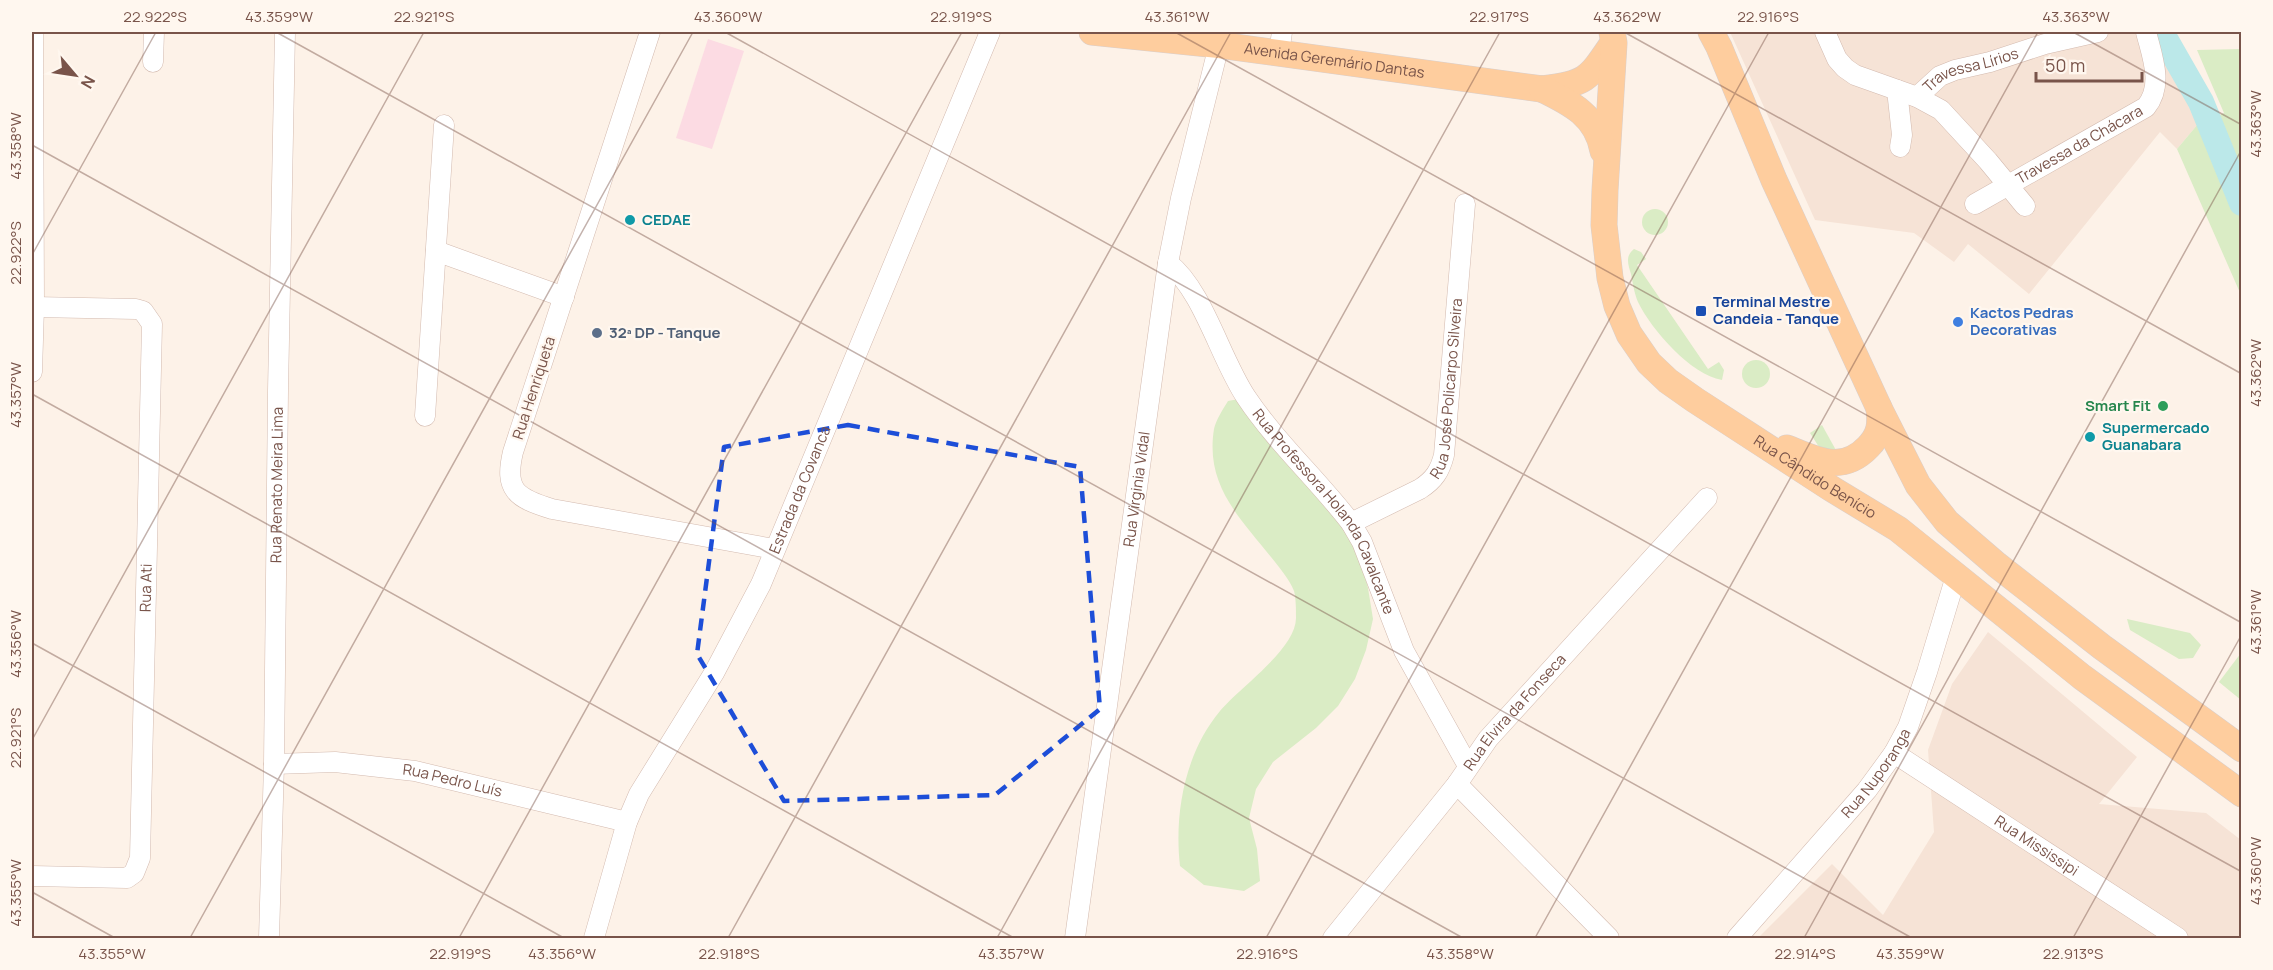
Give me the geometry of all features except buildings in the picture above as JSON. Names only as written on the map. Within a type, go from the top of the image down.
[{"type":"main road","name":"Avenida Geremário Dantas","points":[[1092,32],[1142,34],[1219,45],[1281,42],[1542,89],[1574,105],[1589,118],[1600,140],[1605,168]]},
{"type":"main road","name":"Avenida Geremário Dantas","points":[[1542,89],[1570,85],[1586,79],[1594,72],[1616,35]]},
{"type":"main road","name":"Rua Cândido Benício","points":[[1616,35],[1605,168],[1604,225],[1610,278],[1617,306],[1629,334],[1649,363],[1668,381],[1841,495],[1898,529],[2082,677],[2241,794]]},
{"type":"main road","points":[[1710,37],[1879,408],[1918,484],[1947,522],[1997,565],[2102,647],[2241,749]]},
{"type":"main road","points":[[1737,426],[1822,461],[1837,463],[1858,457],[1873,442],[1878,435],[1879,408]]},
{"type":"street","points":[[32,372],[34,307],[33,32]]},
{"type":"street","points":[[153,62],[154,32]]},
{"type":"street","name":"Rua Renato Meira Lima","points":[[269,939],[274,764],[285,32]]},
{"type":"street","name":"Rua Henriqueta","points":[[650,32],[513,452],[509,472],[512,486],[520,496],[552,509],[774,549]]},
{"type":"street","name":"Estrada da Covanca","points":[[594,939],[627,822],[639,794],[714,674],[761,584],[990,32]]},
{"type":"street","points":[[1825,32],[1837,58],[1855,75],[1917,97],[1941,111],[2008,184],[2025,206]]},
{"type":"street","name":"Travessa Lírios","points":[[1917,97],[1940,76],[1990,62],[2043,38],[2098,32]]},
{"type":"street","name":"Travessa da Chácara","points":[[1975,204],[2146,107],[2155,91],[2156,76],[2146,32]]},
{"type":"street","name":"Rua Virginia Vidal","points":[[1075,939],[1168,263],[1181,198],[1219,45]]},
{"type":"street","points":[[1897,90],[1902,135],[1900,147]]},
{"type":"street","points":[[425,416],[444,125]]},
{"type":"street","name":"Rua José Policarpo Silveira","points":[[1351,523],[1420,489],[1431,482],[1441,466],[1444,455],[1465,204]]},
{"type":"street","points":[[436,251],[564,297]]},
{"type":"street","name":"Rua Professora Holanda Cavalcante","points":[[1168,263],[1185,278],[1234,378],[1257,413],[1351,523],[1362,542],[1404,651],[1468,766]]},
{"type":"street","name":"Rua Ati","points":[[32,876],[127,878],[134,873],[140,858],[152,324],[143,311],[136,309],[34,307]]},
{"type":"street","name":"Rua Elvira da Fonseca","points":[[1333,939],[1457,784],[1488,739],[1515,707],[1707,498]]},
{"type":"street","name":"Rua Nuporanga","points":[[1737,939],[1867,790],[1894,753],[1908,727],[1956,576]]},
{"type":"street","name":"Rua Mississipi","points":[[1894,753],[2178,939]]},
{"type":"street","name":"Rua Pedro Luís","points":[[274,764],[335,762],[415,771],[627,822]]},
{"type":"street","points":[[1457,784],[1609,939]]},
{"type":"highlighted area","points":[[848,425],[1080,467],[1100,709],[995,795],[784,801],[697,654],[724,447]]},
{"type":"shaded area","points":[[1730,32],[2158,32],[2198,124],[2177,149],[2160,132],[2029,294],[1968,244],[1954,262],[1914,233],[1815,220]]},
{"type":"shaded area","points":[[708,39],[744,51],[712,149],[676,138]]},
{"type":"shaded area","points":[[1988,632],[2137,757],[2099,804],[2206,813],[2241,840],[2241,938],[1758,938],[1832,864],[1883,915],[1934,832],[1928,750],[1952,684]]},
{"type":"green space","points":[[2242,49],[2241,295],[2177,149],[2198,124],[2224,113],[2197,50]]},
{"type":"green space","points":[[1655,209],[1664,213],[1668,222],[1664,231],[1655,235],[1646,231],[1642,222],[1646,213]]},
{"type":"green space","points":[[1634,249],[1641,252],[1646,259],[1637,265],[1708,369],[1719,362],[1724,370],[1722,380],[1698,370],[1685,360],[1652,325],[1638,302],[1628,264],[1629,254]]},
{"type":"green space","points":[[1756,360],[1766,364],[1770,374],[1766,384],[1756,388],[1746,384],[1742,374],[1746,364]]},
{"type":"green space","points":[[1239,399],[1343,521],[1359,552],[1373,619],[1366,650],[1355,679],[1338,706],[1316,728],[1273,762],[1256,789],[1249,818],[1257,849],[1260,881],[1244,891],[1204,885],[1180,866],[1179,846],[1181,805],[1190,765],[1198,745],[1220,711],[1277,655],[1294,630],[1296,618],[1292,587],[1227,499],[1215,467],[1213,449],[1215,426],[1228,401]]},
{"type":"green space","points":[[1822,425],[1837,452],[1819,447],[1810,433]]},
{"type":"green space","points":[[2127,619],[2190,633],[2201,645],[2193,658],[2179,659],[2130,630]]},
{"type":"green space","points":[[2241,653],[2241,700],[2219,682]]},
{"type":"waterway","points":[[2161,32],[2201,102],[2242,203]]},
{"type":"place","name":"CEDAE","points":[[630,220]]},
{"type":"place","name":"Terminal Mestre Candeia - Tanque","points":[[1701,311]]},
{"type":"place","name":"Kactos Pedras Decorativas","points":[[1958,322]]},
{"type":"place","name":"32ª DP - Tanque","points":[[597,333]]},
{"type":"place","name":"Smart Fit","points":[[2163,406]]},
{"type":"place","name":"Supermercado Guanabara","points":[[2090,437]]}]
